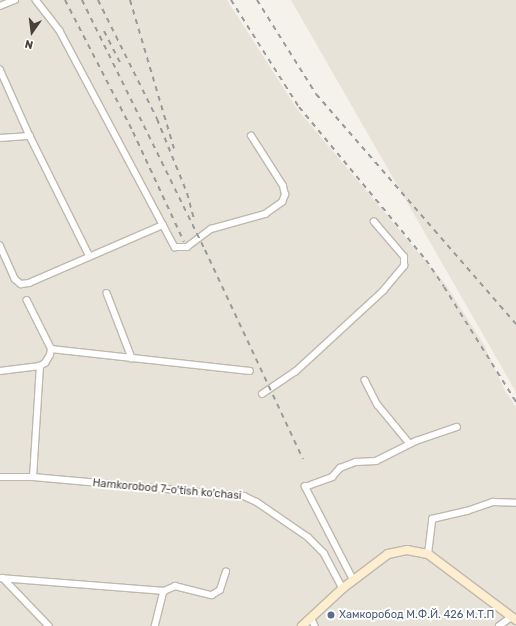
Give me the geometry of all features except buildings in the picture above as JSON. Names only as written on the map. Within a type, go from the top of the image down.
[{"type":"street","points":[[0,6],[15,0]]},
{"type":"street","points":[[36,0],[60,31],[175,247],[187,247],[211,229],[265,214],[282,202],[285,195],[283,186],[251,136]]},
{"type":"street","points":[[0,69],[30,136],[89,255]]},
{"type":"street","points":[[0,138],[30,136]]},
{"type":"street","points":[[262,394],[295,372],[383,291],[404,266],[404,257],[374,222]]},
{"type":"street","points":[[0,245],[15,279],[21,284],[29,283],[89,255],[163,224]]},
{"type":"street","points":[[107,293],[126,335],[132,358]]},
{"type":"street","points":[[0,371],[40,366],[45,363],[51,349],[27,300]]},
{"type":"street","points":[[51,349],[250,371]]},
{"type":"street","points":[[33,477],[40,366]]},
{"type":"street","points":[[365,380],[378,405],[410,444]]},
{"type":"street","points":[[353,580],[305,487],[332,477],[340,468],[356,462],[376,461],[410,444],[457,427]]},
{"type":"street","name":"Hamkorobod 7-o'tish ko'chasi","points":[[0,477],[33,477],[244,496],[257,502],[308,537],[324,553],[343,588]]},
{"type":"street","points":[[428,554],[432,518],[467,511],[493,502],[516,503]]},
{"type":"street","points":[[302,626],[343,588],[388,554],[407,550],[428,554],[513,619],[499,626]]},
{"type":"street","points":[[1,578],[164,591],[175,586],[212,595],[220,590],[226,572]]},
{"type":"street","points":[[1,578],[49,626]]},
{"type":"street","points":[[155,626],[164,591]]},
{"type":"street","points":[[312,617],[315,626]]},
{"type":"shaded area","points":[[0,0],[227,0],[297,109],[446,285],[484,345],[505,391],[516,407],[516,626],[0,626]]},
{"type":"shaded area","points":[[291,0],[516,0],[516,392]]},
{"type":"railway","points":[[65,0],[133,132],[184,242]]},
{"type":"railway","points":[[82,0],[205,250],[303,459]]},
{"type":"railway","points":[[98,0],[157,119],[187,193],[194,219]]},
{"type":"railway","points":[[130,0],[174,149]]},
{"type":"railway","points":[[231,0],[299,107],[426,260],[516,402]]},
{"type":"railway","points":[[257,0],[316,94],[516,324]]},
{"type":"railway","points":[[104,31],[121,65]]},
{"type":"place","name":"Хамкоробод М.Ф.Й. 426 М.Т.П","points":[[331,615]]}]
